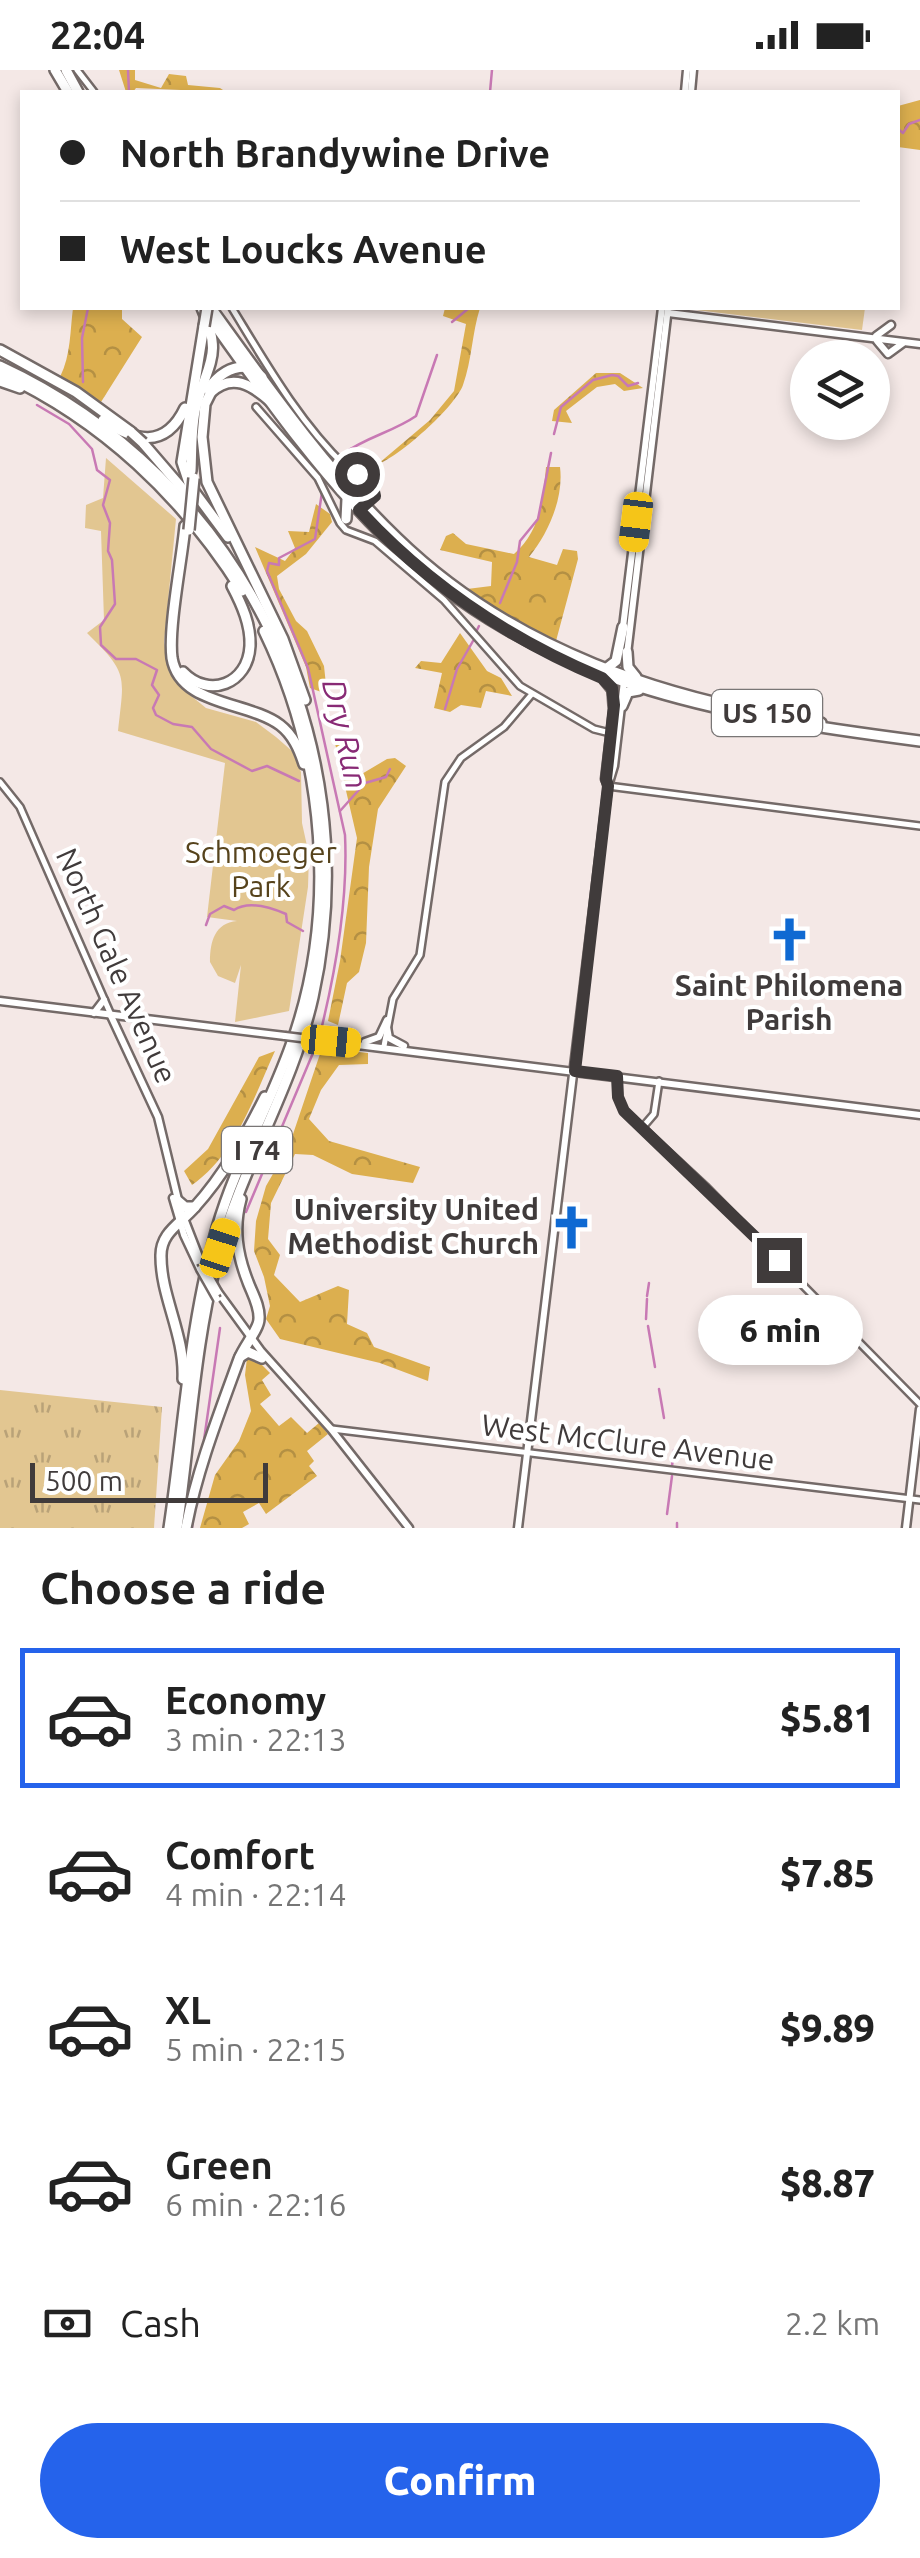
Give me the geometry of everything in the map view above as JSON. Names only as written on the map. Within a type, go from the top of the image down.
[{"type":"highway","points":[[0,367],[57,391],[124,434],[151,437],[171,428],[184,411],[205,310]]},
{"type":"highway","points":[[192,475],[195,412],[214,350],[206,310]]},
{"type":"highway","name":"US 150","points":[[206,310],[271,402],[346,496],[470,598],[552,646],[644,691],[782,723],[920,738]]},
{"type":"highway","name":"US 150","points":[[207,310],[362,508],[404,555],[456,597],[509,632],[570,664],[621,679],[783,716],[920,738]]},
{"type":"highway","points":[[202,324],[182,445],[183,470],[230,541],[280,631]]},
{"type":"highway","points":[[0,350],[82,395],[143,443],[205,516],[239,574]]},
{"type":"highway","points":[[208,540],[242,606],[250,642],[249,658],[242,672],[231,682],[216,687],[190,680],[176,655],[197,415],[203,397],[221,375],[245,366],[262,378]]},
{"type":"highway","name":"I 74","points":[[0,367],[113,443],[168,493],[208,540],[259,621],[294,706],[314,797],[319,888],[313,953],[297,1026],[275,1088],[228,1195],[209,1257],[169,1528]]},
{"type":"highway","name":"I 74","points":[[0,367],[64,400],[128,446],[186,503],[239,574],[288,668],[314,756],[326,850],[327,902],[316,984],[294,1061],[233,1206],[215,1268],[177,1528]]},
{"type":"highway","points":[[0,381],[36,396],[113,443]]},
{"type":"highway","points":[[271,402],[253,387],[238,382],[223,384],[211,392],[202,437],[206,480],[280,631],[302,687],[314,756]]},
{"type":"highway","points":[[192,475],[202,412],[211,392]]},
{"type":"highway","points":[[345,520],[349,508],[346,496]]},
{"type":"highway","points":[[187,528],[172,648],[175,667],[191,688],[272,720],[294,740],[309,789],[319,888]]},
{"type":"highway","points":[[599,667],[615,664],[623,627]]},
{"type":"highway","points":[[627,652],[628,667],[634,676],[695,697]]},
{"type":"highway","points":[[570,664],[605,680],[618,706]]},
{"type":"highway","points":[[618,706],[630,690],[644,691]]},
{"type":"highway","points":[[169,1528],[184,1372],[181,1341],[161,1263],[163,1242],[226,1168],[297,1026]]},
{"type":"highway","points":[[186,1528],[204,1458],[240,1357],[258,1327],[258,1310],[238,1252],[238,1216],[294,1061]]},
{"type":"highway","points":[[178,1201],[185,1208],[195,1207]]},
{"type":"highway","points":[[240,1357],[248,1352],[262,1358]]},
{"type":"main road","points":[[665,310],[920,344]]},
{"type":"main road","points":[[608,786],[623,627],[665,310]]},
{"type":"main road","points":[[621,679],[665,310]]},
{"type":"main road","points":[[870,338],[892,325],[896,334],[909,342]]},
{"type":"main road","points":[[870,338],[884,345],[888,354],[895,346],[909,342]]},
{"type":"main road","points":[[518,1528],[608,786],[614,764],[614,733]]},
{"type":"main road","points":[[94,1013],[104,1000]]},
{"type":"main road","points":[[0,1001],[920,1115]]},
{"type":"main road","name":"North Gale Avenue","points":[[110,1014],[158,1118],[178,1201],[178,1221]]},
{"type":"main road","points":[[120,1033],[125,1021],[133,1018]]},
{"type":"main road","points":[[352,1043],[376,1040],[387,1023]]},
{"type":"main road","points":[[387,1023],[393,1041],[419,1051]]},
{"type":"main road","name":"North Gale Avenue","points":[[172,1177],[178,1221],[218,1296],[409,1528]]},
{"type":"main road","name":"North Gale Avenue","points":[[251,1340],[262,1358],[310,1406]]},
{"type":"main road","points":[[906,1528],[920,1406]]},
{"type":"street","points":[[76,70],[92,90]]},
{"type":"street","points":[[233,310],[256,343],[268,370],[331,451],[352,472],[372,482],[375,496],[345,520]]},
{"type":"street","points":[[256,407],[318,478],[350,532],[375,541],[440,598],[508,675],[532,694],[592,728],[614,733]]},
{"type":"street","points":[[345,520],[350,532]]},
{"type":"street","points":[[384,1046],[393,998],[420,955],[446,780],[458,761],[506,726],[532,694]]},
{"type":"street","name":"North Gale Avenue","points":[[0,782],[20,808],[110,1014]]},
{"type":"street","points":[[608,786],[920,826]]},
{"type":"street","points":[[617,1076],[618,1097],[624,1111],[707,1188],[920,1406]]},
{"type":"street","points":[[642,1128],[654,1114],[659,1081]]},
{"type":"street","name":"West McClure Avenue","points":[[331,1429],[920,1500]]},
{"type":"green space","points":[[119,70],[135,70],[135,80],[161,88],[169,74],[186,76],[188,85],[223,90],[136,88],[125,90]]},
{"type":"green space","points":[[920,100],[920,150],[900,147],[900,105]]},
{"type":"green space","points":[[73,310],[122,310],[122,319],[142,337],[101,402],[60,377]]},
{"type":"green space","points":[[444,310],[479,310],[463,385],[425,430],[378,464],[430,420],[454,391],[466,324],[443,316]]},
{"type":"green space","points":[[697,310],[865,310],[862,330]]},
{"type":"green space","points":[[596,373],[620,373],[643,388],[624,391],[615,384],[597,387],[566,411],[572,423],[552,421],[554,410]]},
{"type":"green space","name":"Schmoeger Park","points":[[106,458],[176,519],[164,642],[168,666],[179,686],[206,708],[256,722],[292,751],[301,772],[308,887],[289,1011],[235,1022],[241,965],[235,983],[218,976],[210,962],[215,934],[224,925],[237,921],[207,917],[225,763],[118,731],[120,676],[117,667],[87,633],[104,620],[101,531],[85,528],[86,505],[103,498]]},
{"type":"green space","points":[[546,467],[560,467],[560,491],[548,527],[529,557],[557,565],[563,549],[577,551],[578,559],[556,641],[467,589],[491,586],[492,562],[440,550],[446,536],[453,533],[466,544],[514,554],[535,525]]},
{"type":"green space","points":[[316,504],[330,514],[332,522],[306,554],[277,576],[279,589],[324,666],[327,694],[310,688],[306,667],[255,547],[285,561],[295,548],[288,531],[309,532]]},
{"type":"green space","points":[[460,633],[487,671],[501,678],[512,696],[486,691],[481,708],[461,705],[450,712],[434,708],[442,673],[415,668],[421,661],[441,663]]},
{"type":"green space","points":[[334,739],[339,740],[344,766],[355,778],[387,759],[395,758],[406,766],[378,809],[369,867],[366,943],[359,972],[347,983],[338,1025],[328,1021],[357,838]]},
{"type":"green space","points":[[322,1048],[368,1053],[368,1064],[339,1065],[321,1090],[309,1119],[329,1141],[420,1167],[413,1183],[352,1174],[313,1155],[295,1154],[271,1203],[268,1239],[280,1255],[274,1275],[300,1302],[338,1286],[349,1290],[347,1324],[367,1333],[374,1347],[430,1367],[428,1381],[380,1363],[280,1339],[266,1319],[270,1306],[254,1251],[256,1221],[266,1186],[289,1146]]},
{"type":"green space","points":[[275,1051],[232,1142],[192,1185],[184,1171],[208,1149],[259,1057]]},
{"type":"green space","points":[[254,1357],[270,1373],[262,1380],[271,1395],[260,1404],[279,1426],[291,1417],[307,1433],[319,1423],[328,1434],[307,1451],[314,1461],[309,1466],[317,1476],[266,1514],[259,1503],[243,1512],[249,1524],[242,1528],[200,1528],[215,1475],[239,1441],[251,1411],[245,1375],[247,1358]]},
{"type":"green space","points":[[0,1390],[162,1407],[154,1528],[0,1528]]},
{"type":"waterway","points":[[128,70],[129,90]]},
{"type":"waterway","name":"Dry Run","points":[[490,90],[492,70]]},
{"type":"waterway","points":[[900,131],[903,133],[909,124],[920,120]]},
{"type":"waterway","points":[[83,382],[82,338],[88,310]]},
{"type":"waterway","name":"Dry Run","points":[[452,322],[467,310]]},
{"type":"waterway","name":"Dry Run","points":[[343,454],[416,416],[437,355]]},
{"type":"waterway","points":[[554,434],[561,407],[593,380],[612,375],[628,386],[638,383]]},
{"type":"waterway","points":[[37,405],[69,424],[92,449],[97,470],[110,480],[103,505],[110,523],[108,551],[115,604],[100,627],[101,645],[116,659],[136,659],[157,670],[152,685],[159,695],[153,708],[156,715],[173,724],[192,727],[211,749],[252,771],[267,766],[299,781]]},
{"type":"waterway","points":[[500,603],[517,562],[520,541],[538,519],[551,453]]},
{"type":"waterway","name":"Dry Run","points":[[322,492],[315,539],[279,558],[279,565],[269,563],[267,571],[308,668],[345,835],[340,931],[322,1026]]},
{"type":"waterway","points":[[476,632],[479,626]]},
{"type":"waterway","points":[[445,709],[457,669],[473,641]]},
{"type":"waterway","points":[[340,811],[365,783],[386,777],[390,769]]},
{"type":"waterway","points":[[206,925],[210,914],[224,906],[234,910],[253,905],[286,914],[287,922],[303,931]]},
{"type":"waterway","name":"Dry Run","points":[[246,1212],[313,1053]]},
{"type":"waterway","points":[[647,1296],[649,1283]]},
{"type":"waterway","points":[[646,1319],[647,1299]]},
{"type":"waterway","points":[[648,1326],[655,1367]]},
{"type":"waterway","name":"Dry Run","points":[[204,1440],[220,1328]]},
{"type":"waterway","points":[[659,1389],[664,1418]]},
{"type":"waterway","points":[[672,1466],[674,1450]]},
{"type":"waterway","points":[[667,1514],[672,1476]]},
{"type":"waterway","name":"Dry Run","points":[[192,1528],[193,1517]]},
{"type":"waterway","points":[[677,1523],[677,1528]]},
{"type":"place","name":"Saint Philomena Parish","points":[[789,939]]},
{"type":"place","name":"University United Methodist Church","points":[[572,1227]]},
{"type":"route","points":[[357,474],[372,482],[375,496],[359,510],[418,568],[490,621],[602,678],[612,688],[608,786],[575,1071],[617,1076],[618,1097],[624,1111],[779,1260]]}]
